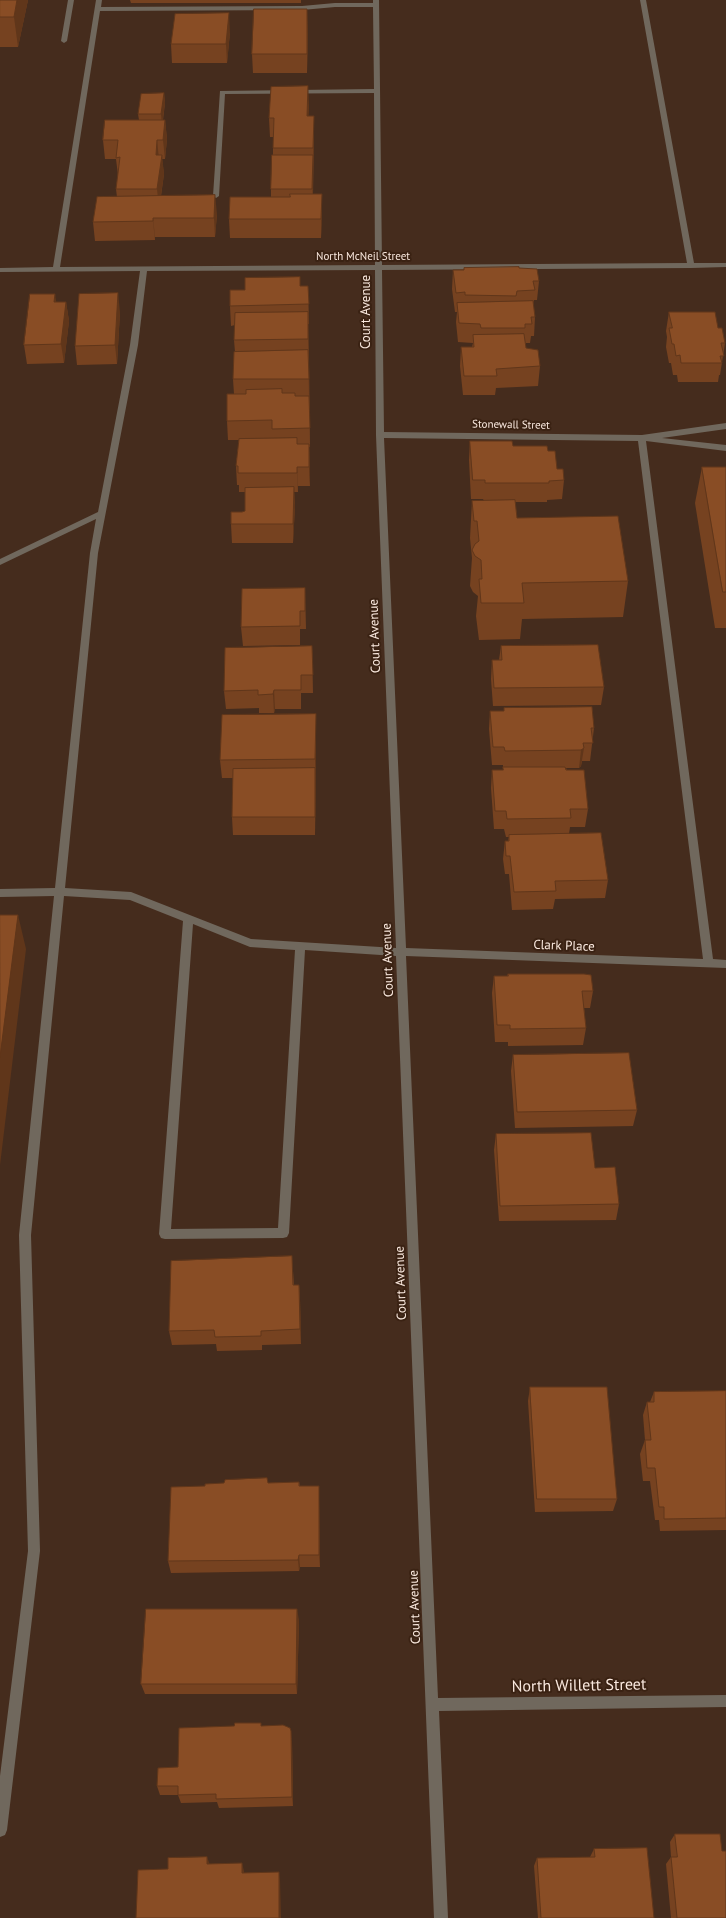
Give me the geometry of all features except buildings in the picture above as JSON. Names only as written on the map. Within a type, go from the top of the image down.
[{"type":"street","points":[[64,41],[71,0]]},
{"type":"street","points":[[56,270],[99,0]]},
{"type":"street","points":[[643,0],[691,266]]},
{"type":"street","points":[[98,9],[302,8],[376,2]]},
{"type":"street","name":"Court Avenue","points":[[376,2],[380,435],[441,1918]]},
{"type":"street","points":[[216,196],[222,92],[376,91]]},
{"type":"street","name":"North McNeil Street","points":[[0,270],[726,265]]},
{"type":"street","points":[[0,1830],[34,1551],[25,1235],[94,553],[134,345],[144,270]]},
{"type":"street","name":"Stonewall Street","points":[[642,438],[726,426]]},
{"type":"street","name":"Stonewall Street","points":[[380,435],[642,438],[726,448]]},
{"type":"street","points":[[642,438],[709,964]]},
{"type":"street","points":[[0,562],[102,513]]},
{"type":"street","name":"Clark Place","points":[[0,893],[60,892],[131,896],[250,943],[401,952],[726,964]]},
{"type":"street","points":[[188,919],[165,1234],[283,1233],[300,946]]},
{"type":"street","name":"North Willett Street","points":[[432,1704],[726,1701]]}]
